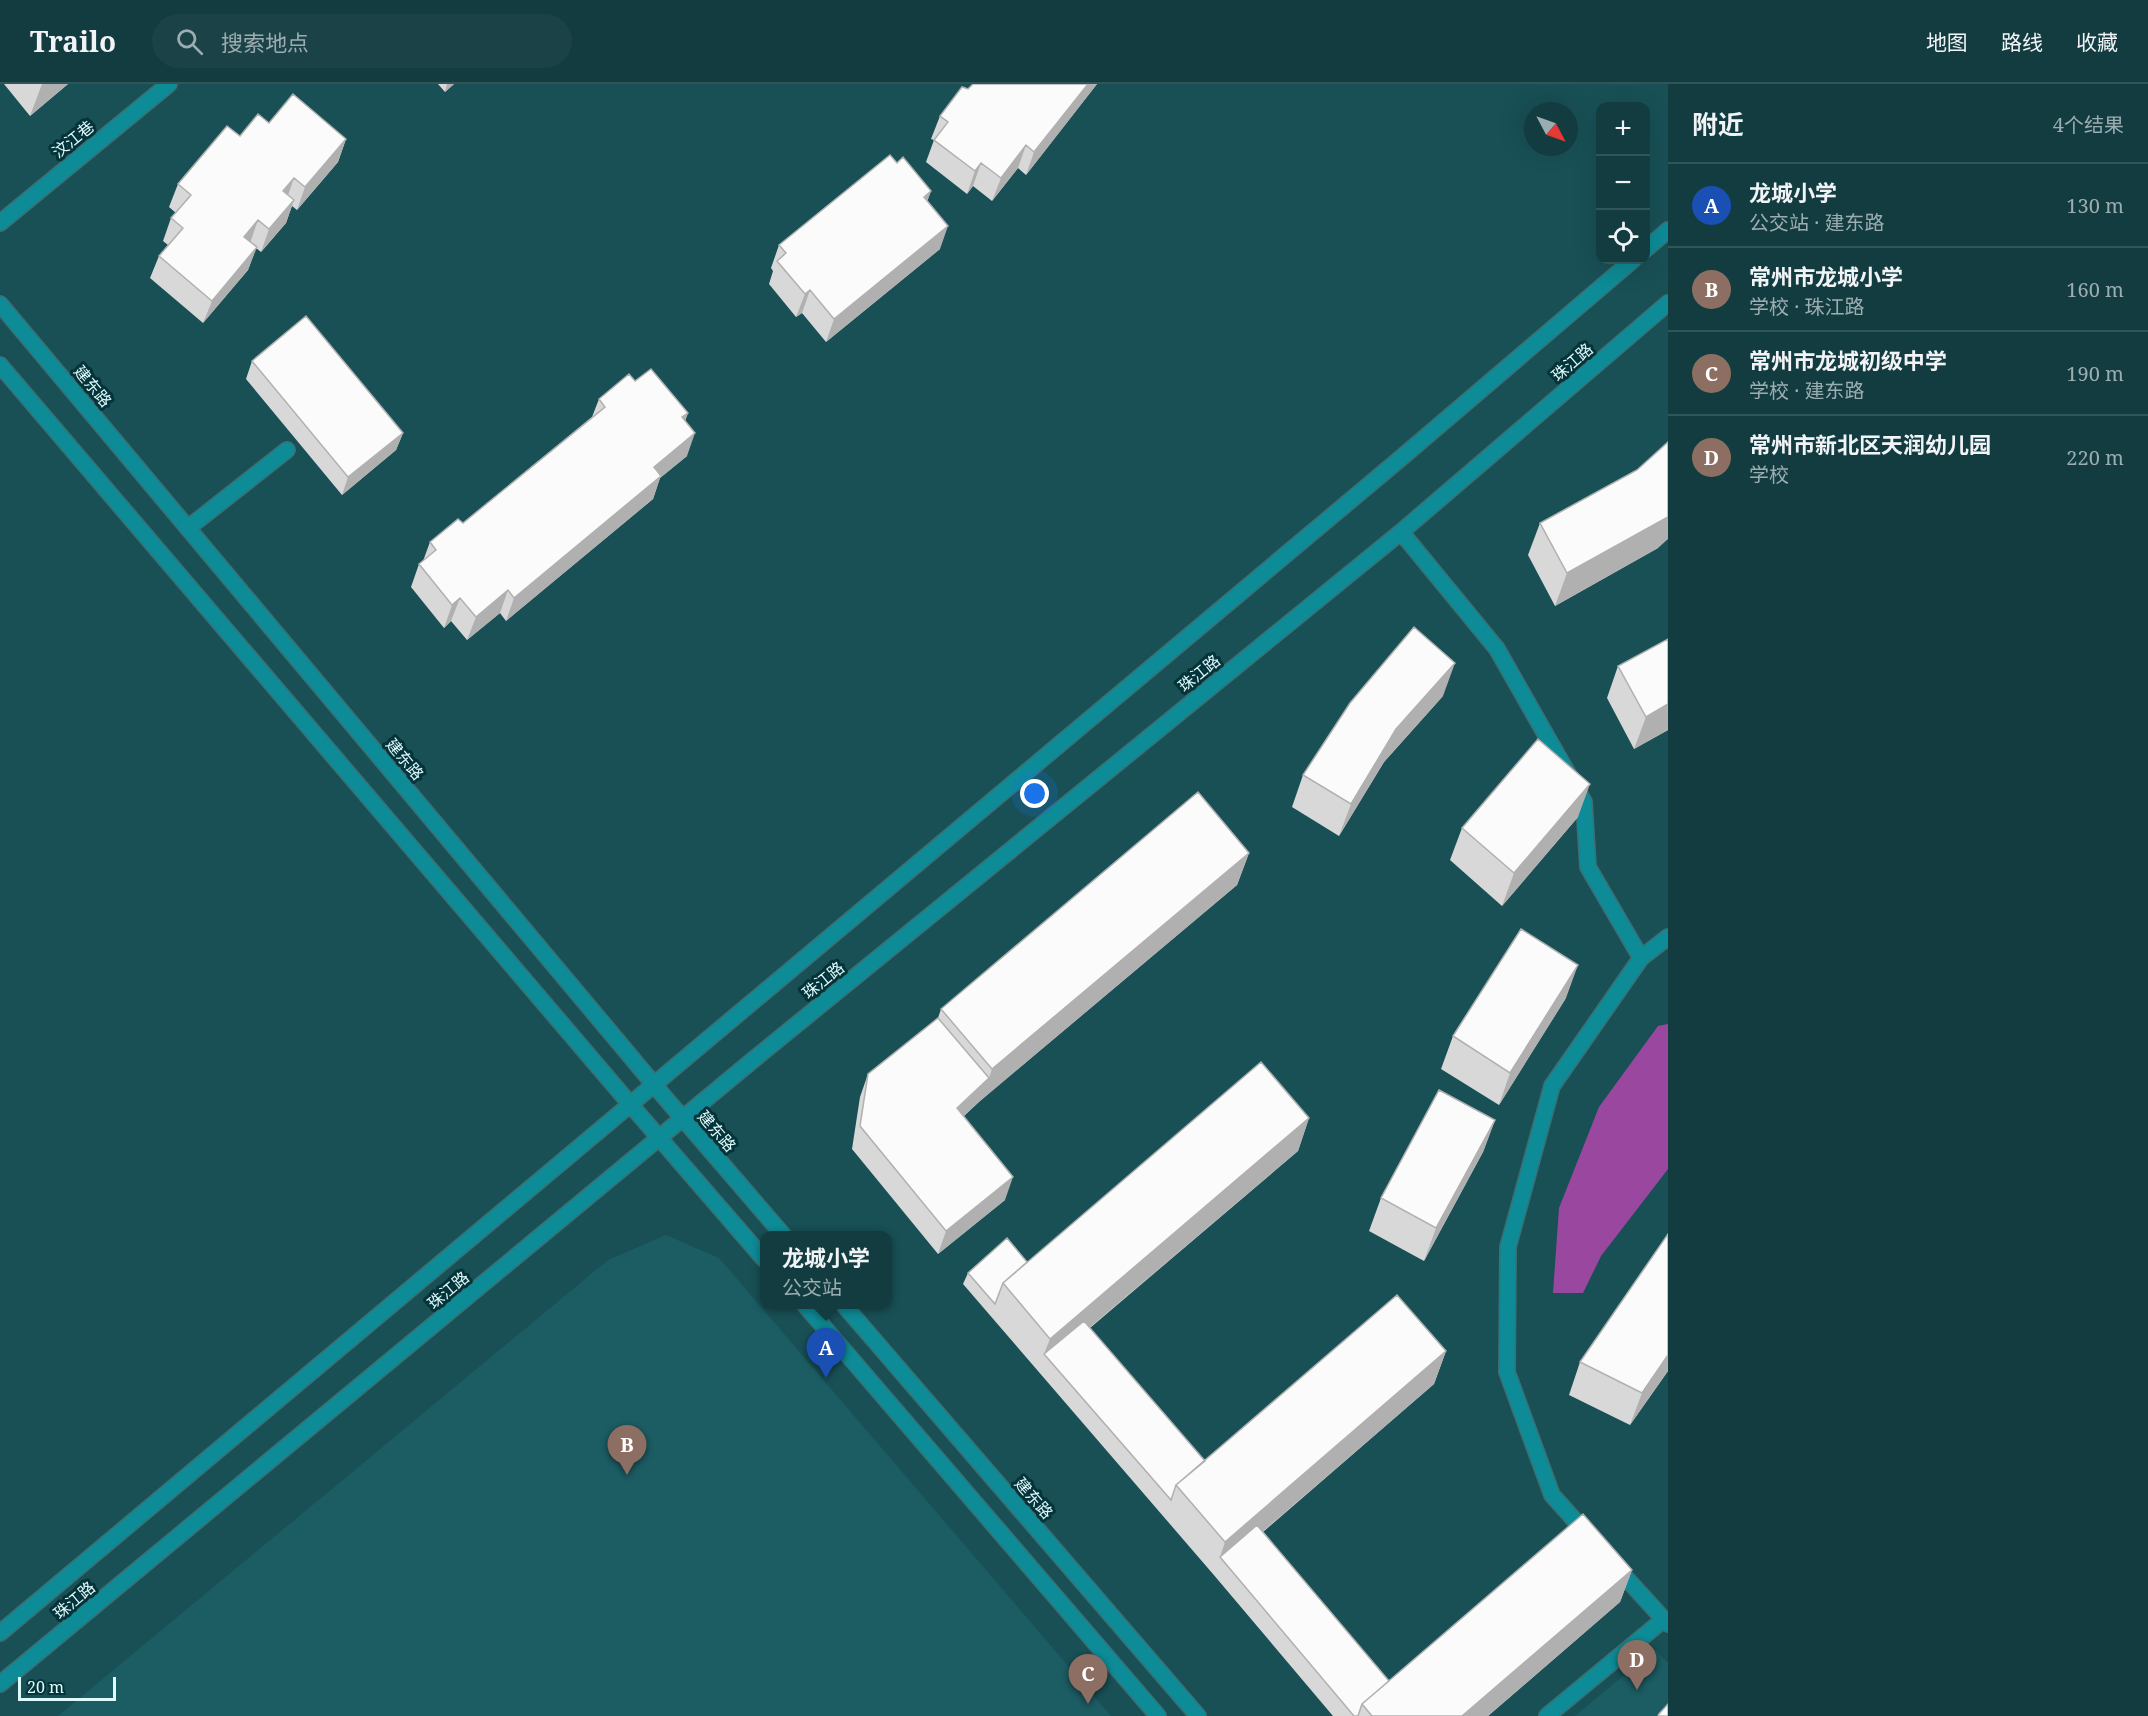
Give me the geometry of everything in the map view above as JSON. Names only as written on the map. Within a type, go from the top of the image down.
[{"type":"street","name":"汶江巷","points":[[0,223],[169,84]]},
{"type":"street","points":[[1650,246],[1668,230]]},
{"type":"street","name":"珠江路","points":[[0,1633],[1383,473],[1628,264]]},
{"type":"street","name":"珠江路","points":[[0,1684],[683,1119],[1401,532],[1668,303]]},
{"type":"street","name":"建东路","points":[[0,304],[683,1119],[780,1231]]},
{"type":"street","points":[[0,365],[760,1253]]},
{"type":"street","points":[[188,528],[287,450]]},
{"type":"street","points":[[1401,532],[1497,649],[1584,802],[1588,867],[1641,958]]},
{"type":"street","points":[[1547,1716],[1665,1622],[1552,1495],[1507,1372],[1508,1247],[1552,1086],[1641,958],[1668,936]]},
{"type":"street","points":[[807,1309],[1158,1716]]},
{"type":"street","name":"建东路","points":[[846,1309],[1198,1716]]},
{"type":"shaded area","points":[[1668,1024],[1668,1169],[1601,1256],[1583,1293],[1553,1293],[1559,1208],[1599,1107],[1658,1026]]},
{"type":"shaded area","points":[[666,1235],[719,1258],[760,1306],[760,1309],[763,1309],[1111,1716],[58,1716],[608,1260]]},
{"type":"shaded area","points":[[1655,1649],[1668,1663],[1668,1716],[1575,1716]]},
{"type":"building","points":[[973,84],[1088,84],[1034,152],[1026,145],[1001,178],[981,163],[975,171],[934,140],[948,122],[940,116],[962,87],[968,89]]},
{"type":"building","points":[[293,94],[346,139],[305,187],[294,178],[283,191],[294,200],[269,229],[258,220],[244,237],[257,247],[212,301],[159,256],[183,228],[171,218],[191,195],[178,184],[227,126],[240,136],[258,114],[269,123]]},
{"type":"building","points":[[890,155],[897,163],[903,157],[931,191],[924,197],[948,226],[834,319],[810,290],[805,294],[777,261],[786,253],[779,245]]},
{"type":"building","points":[[306,316],[403,433],[348,477],[252,361]]},
{"type":"building","points":[[651,369],[688,413],[682,417],[695,433],[654,467],[661,476],[514,598],[508,590],[476,617],[460,598],[452,605],[419,564],[436,550],[430,542],[458,519],[463,523],[605,407],[599,399],[629,374],[635,381]]},
{"type":"building","points":[[1668,442],[1668,517],[1567,573],[1540,523],[1637,470]]},
{"type":"building","points":[[1414,627],[1455,663],[1396,729],[1351,804],[1303,775],[1350,703]]},
{"type":"building","points":[[1668,639],[1668,704],[1646,717],[1618,666]]},
{"type":"building","points":[[1538,739],[1590,784],[1514,873],[1462,828]]},
{"type":"building","points":[[1198,792],[1249,853],[992,1069],[941,1009]]},
{"type":"building","points":[[1521,929],[1578,965],[1510,1073],[1453,1036]]},
{"type":"building","points":[[938,1018],[989,1078],[957,1108],[1013,1177],[946,1231],[860,1126],[868,1074]]},
{"type":"building","points":[[1261,1062],[1309,1118],[1050,1339],[1003,1283]]},
{"type":"building","points":[[1439,1090],[1495,1120],[1436,1228],[1381,1198]]},
{"type":"building","points":[[1668,1234],[1668,1355],[1642,1393],[1580,1362]]},
{"type":"building","points":[[1007,1238],[1027,1262],[1003,1283],[995,1304],[968,1273]]},
{"type":"building","points":[[1397,1295],[1446,1351],[1225,1542],[1176,1485]]},
{"type":"building","points":[[1084,1321],[1205,1461],[1176,1485],[1171,1500],[1044,1354]]},
{"type":"building","points":[[1583,1514],[1632,1570],[1462,1716],[1372,1716],[1362,1704]]},
{"type":"building","points":[[1257,1525],[1389,1681],[1362,1704],[1358,1716],[1354,1716],[1220,1557]]},
{"type":"building","points":[[1668,1704],[1668,1716],[1658,1716],[1659,1714]]},
{"type":"place","name":"龙城小学","points":[[826,1378]]},
{"type":"place","name":"常州市龙城小学","points":[[627,1475]]},
{"type":"place","name":"常州市新北区天润幼儿园","points":[[1637,1690]]},
{"type":"place","name":"常州市龙城初级中学","points":[[1088,1704]]}]
